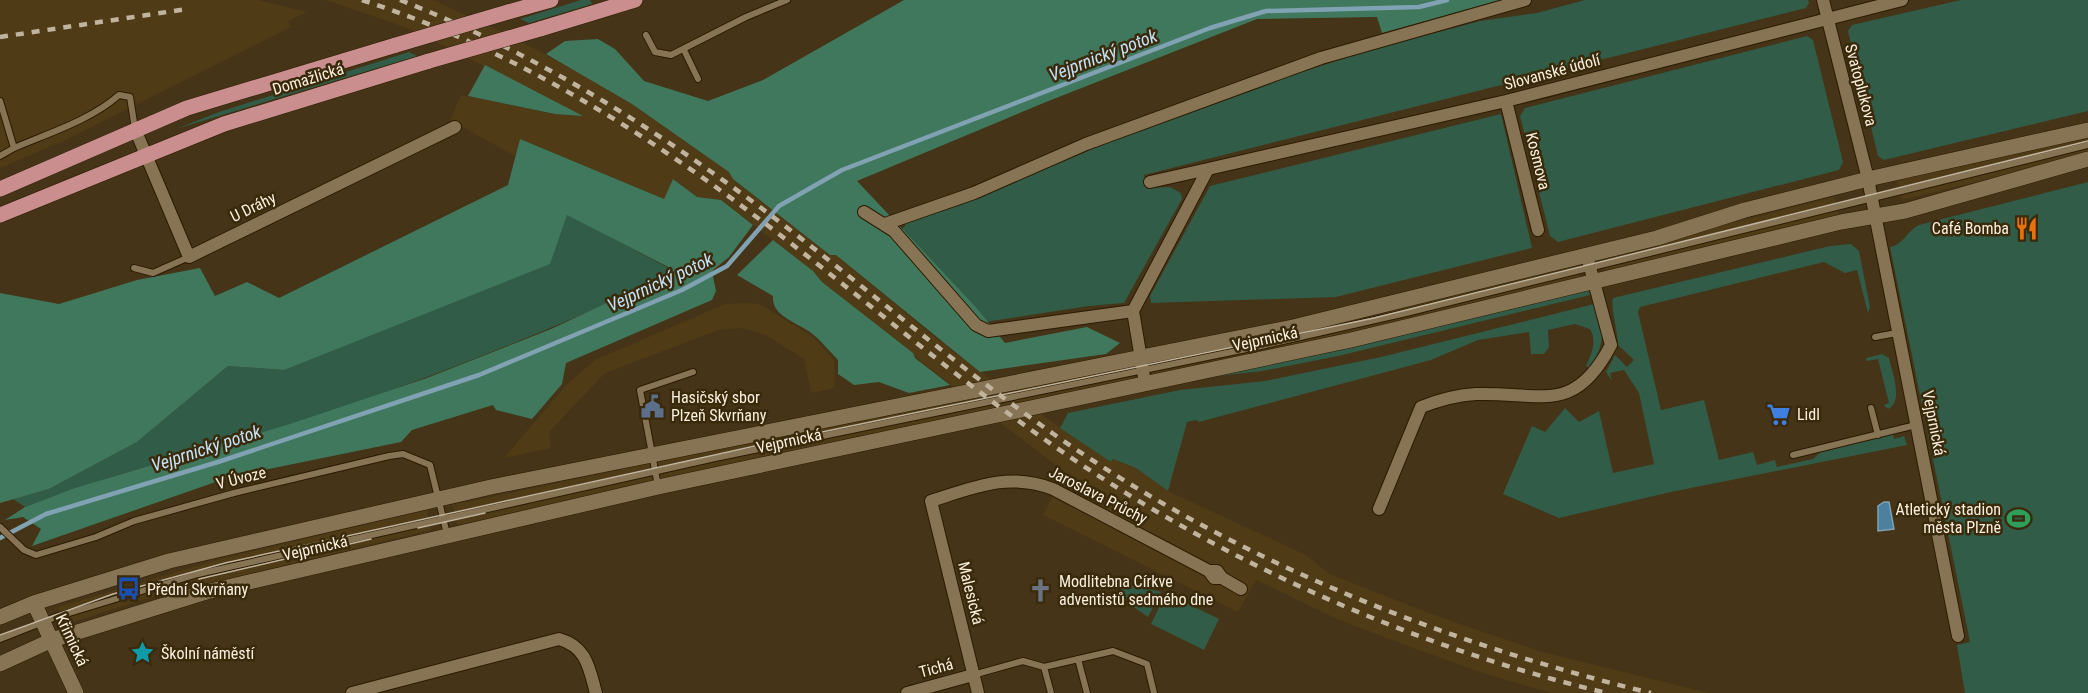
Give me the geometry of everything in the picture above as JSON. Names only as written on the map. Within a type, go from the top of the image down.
[{"type":"main road","name":"Domažlická","points":[[0,189],[135,129],[217,98],[551,0]]},
{"type":"main road","name":"Domažlická","points":[[0,215],[144,154],[224,124],[635,0]]},
{"type":"main road","name":"Vejprnická","points":[[0,616],[34,603],[169,561],[438,498],[652,454],[1143,371],[1351,340],[1591,268],[1658,238],[1745,210],[1869,179],[2088,130]]},
{"type":"main road","name":"Vejprnická","points":[[0,664],[51,640],[206,592],[1143,371],[1293,327],[1591,268],[1875,217],[1946,200],[2088,159]]},
{"type":"main road","name":"Křimická","points":[[34,603],[76,693]]},
{"type":"street","points":[[885,224],[974,193],[1086,144],[1321,58],[1525,0]]},
{"type":"street","name":"Svatoplukova","points":[[1823,0],[1869,179]]},
{"type":"street","name":"Slovanské údolí","points":[[1150,182],[1506,101],[1827,17],[1902,0]]},
{"type":"street","name":"Kosmova","points":[[1506,101],[1538,230]]},
{"type":"street","name":"U Dráhy","points":[[189,256],[455,127]]},
{"type":"street","points":[[135,129],[189,256]]},
{"type":"street","points":[[1143,371],[1133,311],[1208,169]]},
{"type":"street","name":"Vejprnická","points":[[1869,179],[1958,636]]},
{"type":"street","points":[[864,212],[885,224],[976,325],[988,332],[1133,311]]},
{"type":"street","points":[[1379,509],[1421,407],[1446,398],[1476,394],[1548,398],[1587,382],[1600,367],[1611,345],[1591,268]]},
{"type":"street","name":"Jaroslava Průchy","points":[[931,501],[996,482],[1017,479],[1035,482],[1053,489],[1209,571],[1217,571],[1222,578],[1241,589]]},
{"type":"street","name":"Malesická","points":[[931,501],[978,693]]},
{"type":"street","points":[[352,693],[559,639],[570,642],[585,655],[596,693]]},
{"type":"street","name":"Tichá","points":[[907,693],[973,675]]},
{"type":"lane","points":[[646,35],[655,52],[671,55],[746,17],[787,0]]},
{"type":"lane","points":[[684,50],[698,79]]},
{"type":"lane","points":[[0,156],[108,104],[119,94],[130,97],[135,129]]},
{"type":"lane","points":[[0,101],[14,148]]},
{"type":"lane","name":"Vejprnická","points":[[1591,268],[2088,145]]},
{"type":"lane","points":[[134,268],[153,273],[189,256]]},
{"type":"lane","points":[[1875,338],[1898,333]]},
{"type":"lane","name":"Vejprnická","points":[[0,639],[140,590],[198,574],[655,471],[1143,371]]},
{"type":"lane","points":[[658,487],[640,390],[693,372]]},
{"type":"lane","points":[[1871,408],[1878,435]]},
{"type":"lane","points":[[1793,455],[1916,425]]},
{"type":"lane","name":"V Úvoze","points":[[0,527],[24,550],[36,555],[96,537],[134,521],[234,493],[403,454],[430,465],[447,535]]},
{"type":"lane","points":[[973,675],[1023,661],[1044,667],[1113,651],[1147,664],[1155,693]]},
{"type":"lane","points":[[1078,659],[1087,693]]},
{"type":"lane","points":[[1044,667],[1051,693]]},
{"type":"shaded area","points":[[0,0],[257,0],[307,12],[288,21],[291,27],[61,142],[0,168]]},
{"type":"shaded area","points":[[326,0],[433,0],[509,35],[589,78],[632,104],[730,172],[735,181],[830,255],[836,255],[938,340],[949,345],[951,350],[1005,390],[1131,366],[1134,381],[1026,404],[1111,462],[1113,459],[1136,468],[1170,492],[1306,555],[1330,574],[1434,615],[1539,651],[1709,693],[1551,693],[1483,673],[1337,619],[1256,580],[1238,612],[1043,515],[1065,472],[986,412],[457,525],[453,505],[966,397],[822,282],[813,271],[721,200],[697,197],[673,179],[664,199],[520,139],[515,156],[450,120],[461,95],[554,114],[553,100],[407,28]]},
{"type":"shaded area","points":[[2088,135],[2088,155],[1902,200],[1897,180]]},
{"type":"shaded area","points":[[1834,197],[1839,215],[1606,273],[1602,256]]},
{"type":"shaded area","points":[[1576,262],[1580,279],[1405,322],[1153,377],[1150,362]]},
{"type":"shaded area","points":[[725,304],[759,304],[813,337],[834,360],[835,388],[811,393],[804,359],[766,335],[743,328],[719,330],[605,373],[549,432],[551,448],[504,458],[566,385],[595,360]]},
{"type":"shaded area","points":[[427,510],[431,530],[145,599],[64,625],[58,607],[220,559]]},
{"type":"green space","points":[[581,0],[590,0],[592,4],[529,23],[520,19]]},
{"type":"green space","points":[[904,0],[1500,0],[1382,33],[1377,17],[1257,19],[1046,102],[857,181],[975,306],[1005,343],[1087,327],[1120,343],[1106,354],[980,372],[836,255],[830,255],[733,179],[729,172],[632,104],[546,54],[565,41],[598,39],[615,49],[644,81],[708,101],[763,80]]},
{"type":"green space","points":[[1585,0],[1808,0],[1809,3],[1806,8],[1144,175],[1147,188],[1170,187],[1181,193],[1182,199],[1124,303],[985,322],[975,306],[902,230],[907,222],[958,206],[1133,132],[1272,82],[1364,52],[1480,21],[1537,13]]},
{"type":"green space","points":[[1961,0],[2088,0],[2088,111],[1884,160],[1878,156],[1848,31],[1852,25]]},
{"type":"green space","points":[[1807,36],[1813,40],[1843,162],[1839,170],[1558,242],[1550,236],[1520,116],[1525,108]]},
{"type":"green space","points":[[409,52],[417,56],[176,129],[219,112]]},
{"type":"green space","points":[[485,65],[583,116],[555,114],[468,96]]},
{"type":"green space","points":[[1501,114],[1532,248],[1336,297],[1151,303],[1150,296],[1210,186]]},
{"type":"green space","points":[[520,139],[664,199],[673,179],[697,197],[721,200],[753,225],[729,257],[712,271],[716,291],[712,300],[566,363],[562,384],[532,419],[496,410],[493,405],[412,430],[401,442],[230,477],[32,546],[41,529],[23,517],[5,520],[25,507],[75,488],[290,424],[427,378],[551,329],[669,274],[672,269],[567,215],[550,264],[284,370],[228,366],[137,442],[49,489],[0,503],[0,293],[59,304],[137,280],[200,268],[215,296],[247,282],[279,298],[508,185]]},
{"type":"green space","name":"Atletický stadion města Plzně","points":[[2088,182],[2088,693],[1965,693],[1957,645],[1970,642],[1890,247],[1898,244],[1919,225]]},
{"type":"green space","points":[[567,214],[672,270],[661,280],[570,320],[431,376],[336,410],[123,474],[25,507],[13,499],[49,489],[137,442],[228,366],[284,370]]},
{"type":"green space","points":[[773,240],[950,385],[909,393],[879,382],[854,385],[838,374],[838,360],[818,339],[782,315],[774,304],[773,296],[737,275]]},
{"type":"green space","points":[[1851,244],[1859,251],[1870,307],[1868,313],[1857,270],[1845,273],[1824,262],[1640,307],[1638,312],[1661,410],[1704,400],[1719,460],[1753,452],[1757,465],[1775,460],[1777,467],[1813,459],[1821,452],[1893,434],[1894,439],[1904,436],[1907,445],[1671,492],[1559,518],[1503,494],[1532,426],[1545,432],[1565,408],[1579,422],[1599,411],[1613,473],[1654,464],[1639,393],[1624,370],[1610,373],[1612,381],[1606,372],[1615,355],[1627,367],[1634,360],[1618,345],[1613,298],[1830,246]]},
{"type":"green space","points":[[1589,290],[1590,295],[1338,356],[1262,371],[1210,377]]},
{"type":"green space","points":[[1594,304],[1601,320],[1602,337],[1598,353],[1589,368],[1586,366],[1593,348],[1592,334],[1590,329],[1575,324],[1548,330],[1549,347],[1544,354],[1531,354],[1529,332],[1478,340],[1431,360],[1199,422],[1196,420],[1187,422],[1168,491],[1136,468],[1113,459],[1111,462],[1060,428],[1068,413],[1180,390],[1265,381],[1381,357]]},
{"type":"green space","points":[[1882,354],[1889,358],[1896,386],[1895,400],[1888,409],[1884,405],[1889,403],[1878,359],[1867,361],[1866,358]]},
{"type":"green space","points":[[1118,586],[1138,586],[1161,592],[1148,617],[1131,605]]},
{"type":"green space","points":[[1166,593],[1219,619],[1204,650],[1151,624]]},
{"type":"water","points":[[1889,502],[1894,529],[1878,531],[1878,506]]},
{"type":"waterway","name":"Vejprnický potok","points":[[0,538],[46,514],[218,462],[479,375],[682,290],[727,266],[779,206],[842,170],[1210,28],[1266,11],[1419,7],[1447,0]]},
{"type":"tram line","points":[[0,635],[113,594],[225,563],[764,444],[1374,318],[2088,141]]},
{"type":"tram line","points":[[418,528],[485,513]]},
{"type":"tram line","points":[[199,579],[371,539]]},
{"type":"railway","points":[[362,0],[410,17],[505,58],[639,135],[765,223],[1003,410],[1108,482],[1174,522],[1314,593],[1385,623],[1459,650],[1607,693]]},
{"type":"railway","points":[[400,0],[521,55],[599,98],[674,146],[754,203],[1055,435],[1123,480],[1194,521],[1341,592],[1417,622],[1494,649],[1651,693]]},
{"type":"railway","points":[[0,37],[187,9]]},
{"type":"place","name":"Café Bomba","points":[[2027,228]]},
{"type":"place","name":"Hasičský sbor Plzeň Skvrňany","points":[[653,406]]},
{"type":"place","name":"Lidl","points":[[1779,414]]},
{"type":"place","name":"Atletický stadion města Plzně","points":[[2019,518]]},
{"type":"place","name":"Přední Skvrňany","points":[[129,589]]},
{"type":"place","name":"Modlitebna Církve adventistů sedmého dne","points":[[1041,590]]},
{"type":"place","name":"Školní náměstí","points":[[143,653]]}]
